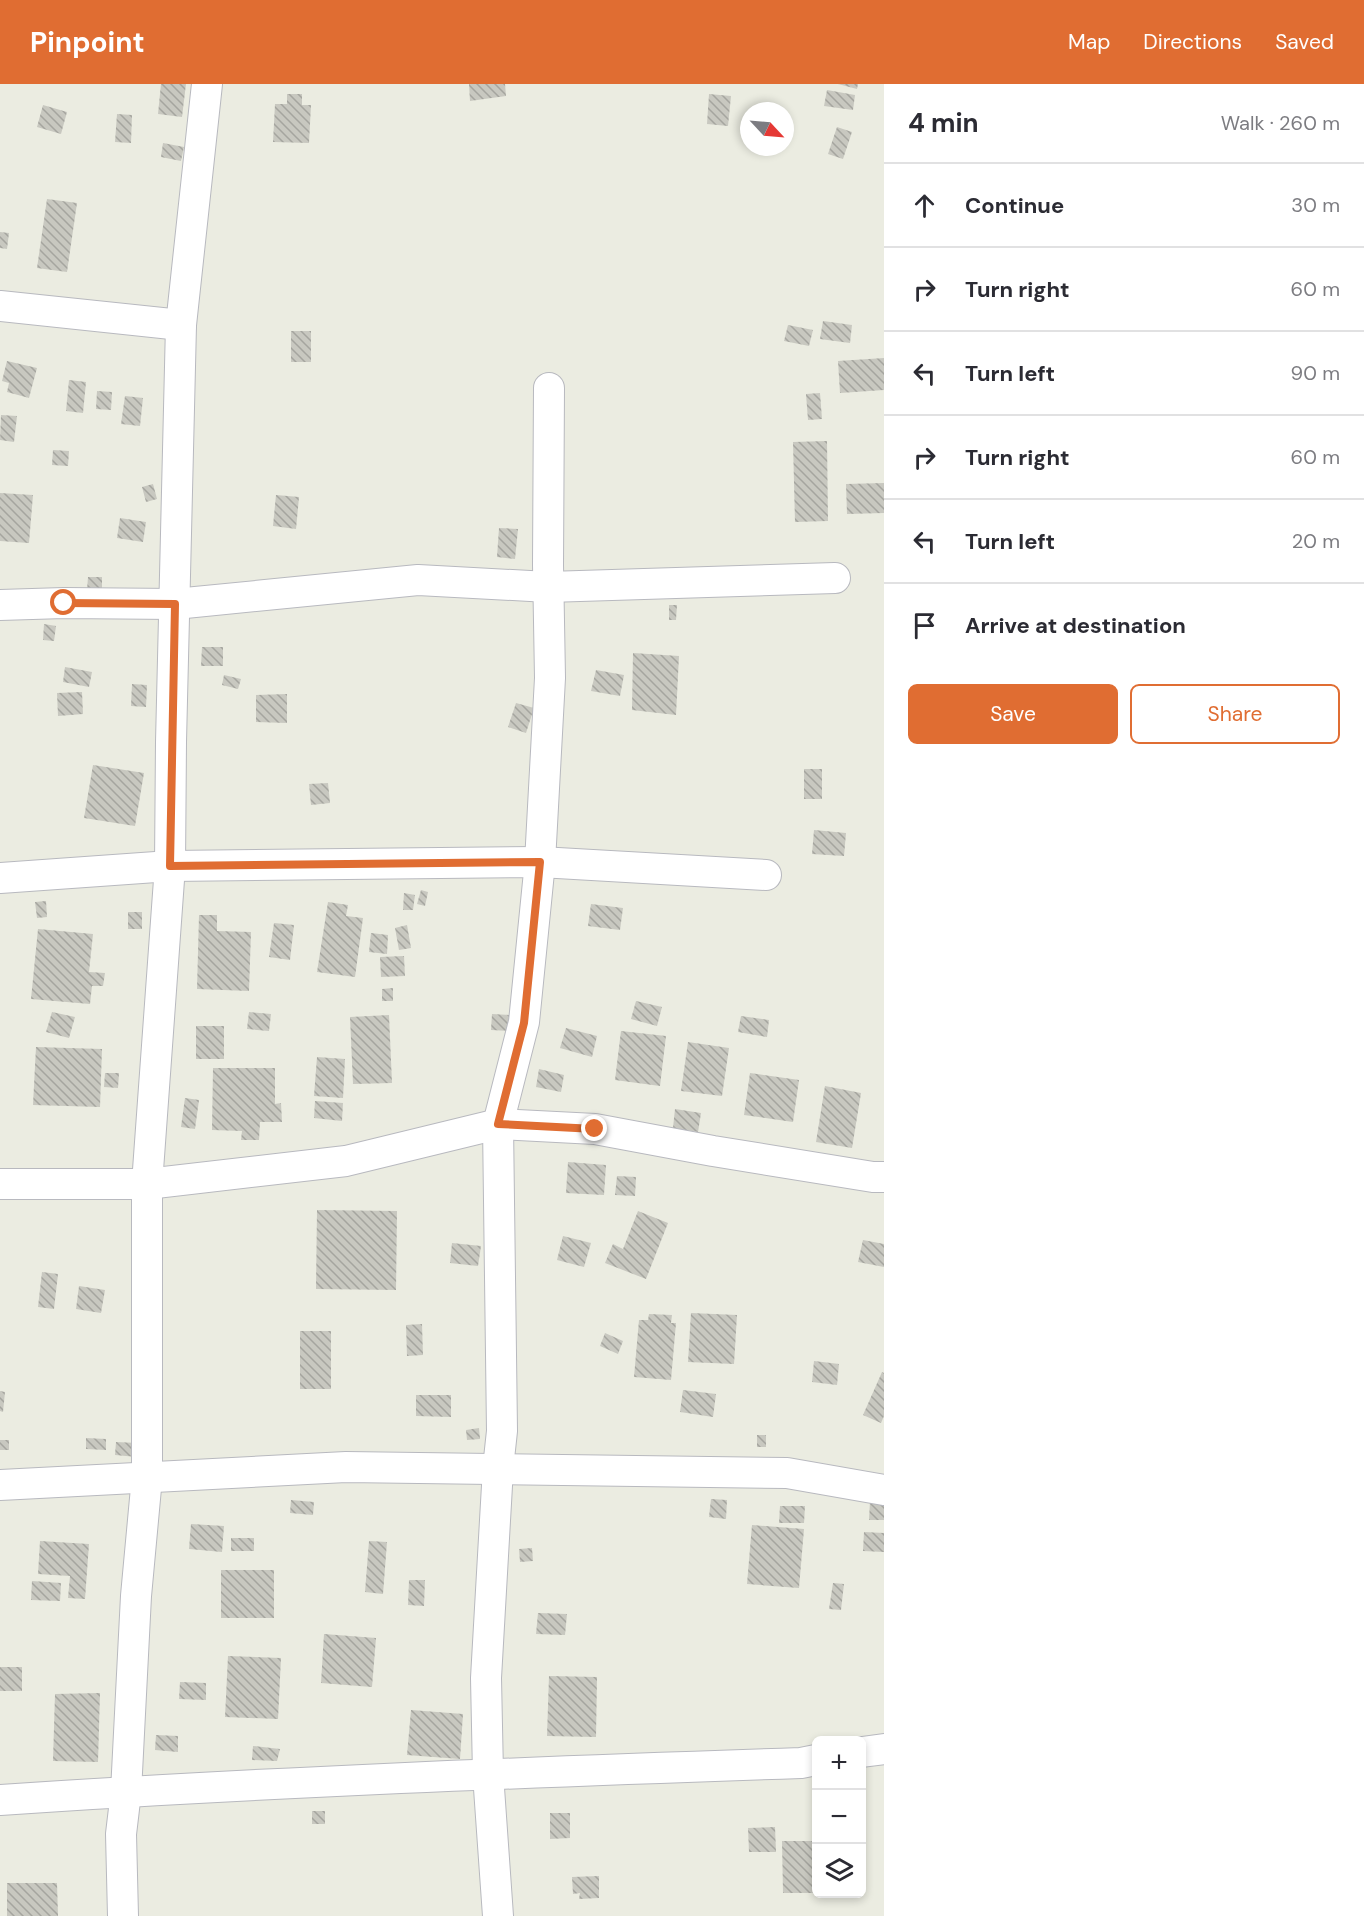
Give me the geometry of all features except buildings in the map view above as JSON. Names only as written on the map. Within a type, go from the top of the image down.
[{"type":"street","points":[[123,1916],[121,1834],[126,1792],[136,1596],[147,1478],[147,1184],[170,866],[181,326],[207,84]]},
{"type":"street","points":[[0,306],[181,326]]},
{"type":"street","points":[[498,1916],[488,1774],[486,1678],[502,1431],[498,1124],[524,1023],[540,862],[550,678],[549,388]]},
{"type":"street","points":[[0,605],[175,604],[418,580],[548,587],[835,578]]},
{"type":"street","points":[[0,878],[170,866],[540,862],[766,875]]},
{"type":"street","points":[[0,1184],[147,1184],[346,1161],[498,1124],[595,1129],[724,1153],[884,1177]]},
{"type":"street","points":[[0,1485],[345,1467],[788,1473],[884,1490]]},
{"type":"street","points":[[866,1751],[884,1749]]},
{"type":"street","points":[[0,1800],[488,1774],[812,1761]]},
{"type":"route","points":[[64,603],[175,604],[170,866],[540,862],[524,1023],[498,1124],[595,1129]]}]
